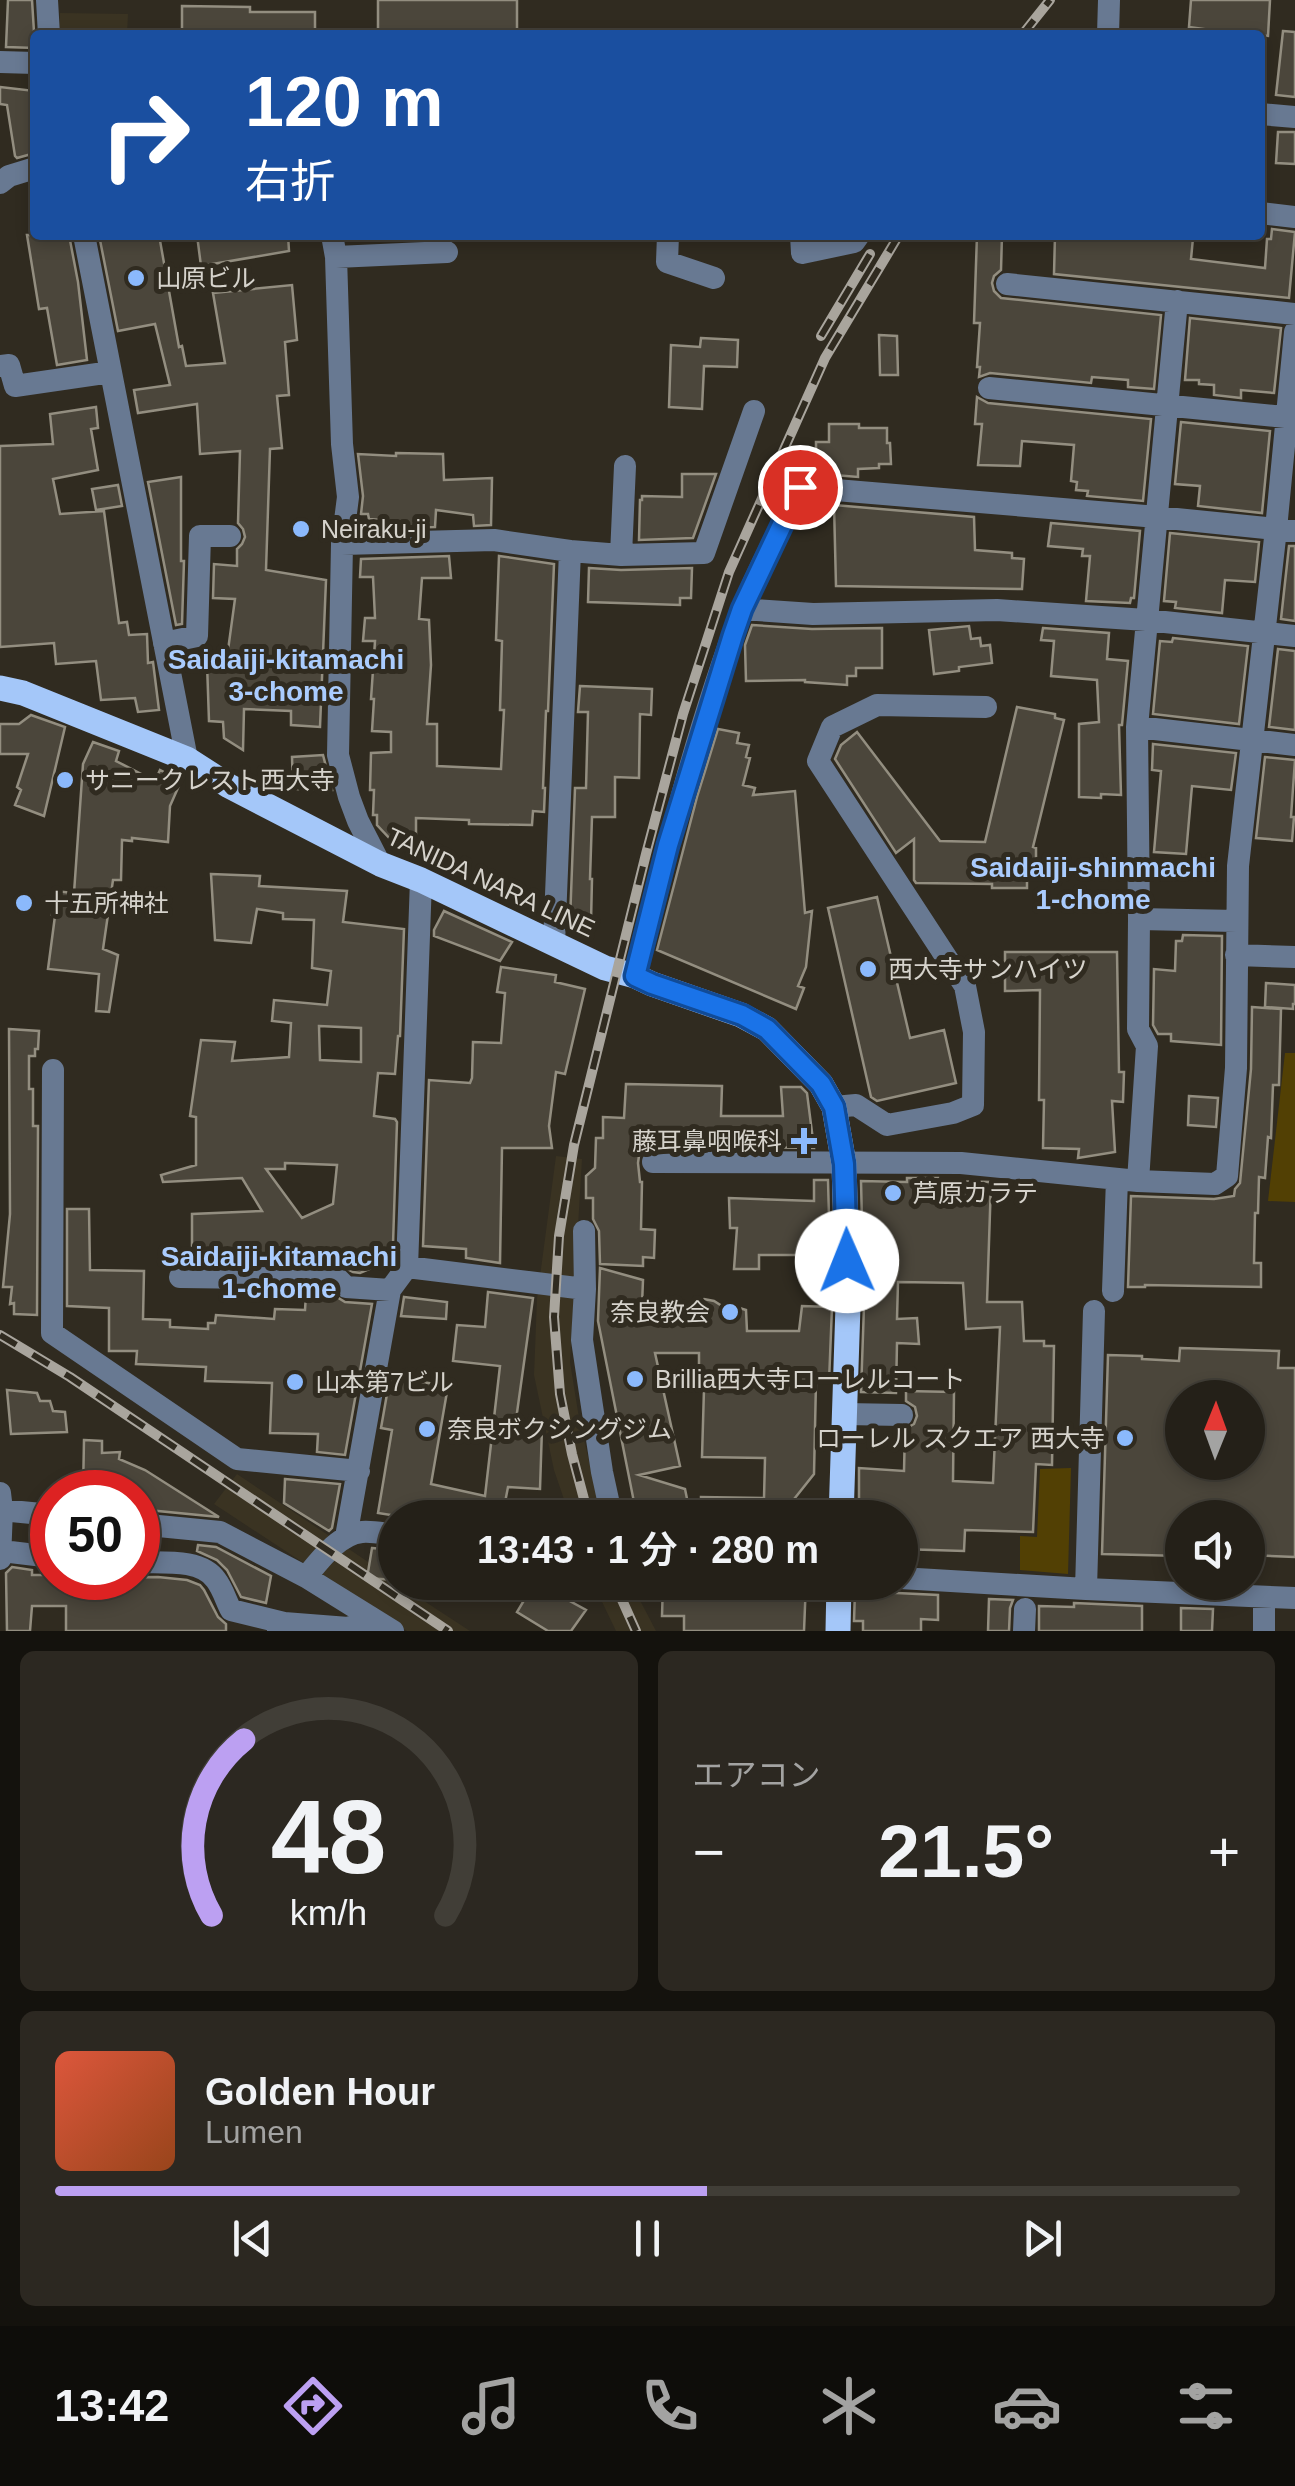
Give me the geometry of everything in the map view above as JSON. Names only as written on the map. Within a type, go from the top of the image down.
[{"type":"main road","name":"TANIDA NARA LINE","points":[[0,688],[187,759],[229,786],[380,864],[616,972],[742,1015],[767,1029],[821,1084],[834,1107],[844,1164],[848,1306],[842,1500]]},
{"type":"main road","points":[[838,1631],[839,1600]]},
{"type":"street","points":[[47,0],[49,30]]},
{"type":"street","points":[[1108,30],[1109,0]]},
{"type":"street","points":[[0,62],[30,63]]},
{"type":"street","points":[[1265,115],[1295,118]]},
{"type":"street","points":[[0,183],[30,170]]},
{"type":"street","points":[[1265,214],[1295,217]]},
{"type":"street","points":[[85,240],[187,759]]},
{"type":"street","points":[[668,240],[668,262],[714,278]]},
{"type":"street","points":[[802,240],[802,254],[855,240]]},
{"type":"street","points":[[380,864],[349,797],[338,755],[342,544],[348,497],[342,444],[334,246],[446,252]]},
{"type":"street","points":[[1007,284],[1295,314]]},
{"type":"street","points":[[1113,1291],[1147,1046],[1138,1030],[1137,726],[1177,301]]},
{"type":"street","points":[[653,1162],[961,1163],[1127,1180],[1216,1184],[1227,1176],[1236,1068],[1238,866],[1264,633],[1286,530],[1295,332]]},
{"type":"street","points":[[0,366],[9,364],[15,386],[111,372]]},
{"type":"street","points":[[989,388],[1290,418]]},
{"type":"street","points":[[342,544],[494,540],[621,555],[704,553],[754,411]]},
{"type":"street","points":[[621,555],[625,466]]},
{"type":"street","points":[[635,976],[668,845],[715,688],[742,609],[800,487],[1286,530]]},
{"type":"street","points":[[164,643],[197,636],[200,536],[230,536]]},
{"type":"street","points":[[554,944],[570,551]]},
{"type":"street","points":[[742,609],[813,614],[997,610],[1295,636]]},
{"type":"street","points":[[834,1107],[856,1105],[887,1125],[954,1113],[973,1105],[974,1032],[966,986],[818,761],[832,727],[877,706],[986,707]]},
{"type":"street","points":[[1137,726],[1295,745]]},
{"type":"street","points":[[346,1536],[390,1290],[406,1266],[421,880]]},
{"type":"street","points":[[1140,918],[1236,920]]},
{"type":"street","points":[[1236,954],[1295,957]]},
{"type":"street","points":[[53,1070],[52,1333],[237,1458],[359,1471]]},
{"type":"street","points":[[584,1231],[582,1340],[608,1500]]},
{"type":"street","points":[[406,1266],[585,1288]]},
{"type":"street","points":[[180,1278],[338,1280],[346,1287],[390,1290]]},
{"type":"street","points":[[1086,1590],[1094,1311]]},
{"type":"street","points":[[845,1414],[902,1416]]},
{"type":"street","points":[[30,1511],[1,1504],[1,1555],[30,1556]]},
{"type":"street","points":[[160,1526],[220,1532],[306,1577],[383,1626]]},
{"type":"street","points":[[306,1577],[346,1536],[378,1534]]},
{"type":"street","points":[[160,1563],[188,1564],[204,1571],[215,1577],[231,1610],[281,1627],[383,1626]]},
{"type":"street","points":[[918,1579],[1165,1593]]},
{"type":"street","points":[[1265,1597],[1295,1598]]},
{"type":"street","points":[[1264,1600],[1264,1631]]},
{"type":"shaded area","points":[[60,13],[128,14],[127,30],[59,30]]},
{"type":"shaded area","points":[[1285,1053],[1295,1053],[1295,1202],[1268,1201]]},
{"type":"shaded area","points":[[556,1156],[582,1159],[570,1362],[598,1500],[564,1500],[554,1470],[534,1375],[537,1299]]},
{"type":"shaded area","points":[[1071,1468],[1068,1574],[1020,1570],[1020,1536],[1037,1537],[1040,1469]]},
{"type":"shaded area","points":[[237,1474],[378,1569],[378,1600],[423,1600],[470,1631],[407,1631],[214,1504]]},
{"type":"shaded area","points":[[601,1600],[640,1600],[656,1631],[616,1631]]},
{"type":"building","points":[[8,0],[32,0],[34,30],[30,30],[30,48],[6,47]]},
{"type":"building","points":[[378,0],[517,0],[517,30],[378,30]]},
{"type":"building","points":[[1191,0],[1270,0],[1268,36],[1265,30],[1189,27]]},
{"type":"building","points":[[182,6],[315,12],[315,30],[182,30]]},
{"type":"building","points":[[1283,31],[1295,32],[1295,97],[1276,95]]},
{"type":"building","points":[[0,87],[30,90],[30,154],[15,156],[7,105],[0,104]]},
{"type":"building","points":[[1278,132],[1295,132],[1295,164],[1276,163]]},
{"type":"building","points":[[1272,229],[1295,232],[1289,298],[1054,274],[1055,240],[1193,240],[1191,259],[1265,268],[1267,239],[1271,239]]},
{"type":"building","points":[[27,235],[30,240],[70,240],[87,360],[57,365],[47,308],[39,309]]},
{"type":"building","points":[[100,240],[160,240],[186,366],[225,363],[213,293],[292,285],[297,340],[285,342],[289,395],[277,396],[282,448],[270,449],[266,570],[326,580],[320,727],[291,725],[291,711],[244,709],[243,750],[224,738],[223,722],[209,721],[207,663],[226,665],[235,599],[213,598],[214,564],[237,566],[237,549],[245,537],[238,523],[240,451],[200,454],[197,404],[138,413],[134,390],[170,385],[155,324],[118,331]]},
{"type":"building","points":[[198,240],[288,240],[289,251],[201,266]]},
{"type":"building","points":[[977,240],[1002,240],[1001,270],[992,283],[1001,298],[1161,315],[1154,389],[1128,387],[1128,380],[1092,377],[1091,383],[990,373],[979,377],[980,323],[974,323]]},
{"type":"building","points":[[1190,318],[1281,328],[1274,393],[1241,390],[1241,398],[1214,395],[1214,385],[1185,380]]},
{"type":"building","points":[[879,335],[897,336],[898,375],[880,375]]},
{"type":"building","points":[[701,338],[738,340],[737,367],[704,366],[702,409],[669,407],[671,345],[700,347]]},
{"type":"building","points":[[977,397],[988,403],[1151,419],[1143,501],[1087,496],[1088,491],[1076,490],[1077,482],[1071,481],[1074,445],[1022,441],[1020,466],[978,465],[982,424],[975,424]]},
{"type":"building","points":[[96,407],[98,428],[91,429],[98,470],[53,479],[60,514],[104,511],[119,623],[127,622],[129,635],[147,634],[148,663],[153,662],[159,710],[138,712],[135,698],[101,700],[96,661],[56,664],[54,643],[0,647],[0,446],[53,444],[50,414]]},
{"type":"building","points":[[1181,422],[1270,431],[1262,513],[1198,506],[1200,486],[1175,484]]},
{"type":"building","points":[[829,424],[887,428],[891,464],[858,469],[858,477],[834,475],[834,468],[816,469],[816,442],[829,442]]},
{"type":"building","points":[[358,454],[443,454],[444,480],[492,478],[491,525],[474,526],[473,515],[436,510],[435,527],[393,528],[393,521],[369,519],[368,514],[361,514]]},
{"type":"building","points":[[682,474],[716,474],[693,538],[639,540],[642,496],[682,497]]},
{"type":"building","points":[[181,477],[182,624],[176,625],[148,482]]},
{"type":"building","points":[[118,485],[122,506],[96,510],[92,489]]},
{"type":"building","points":[[834,505],[974,517],[975,550],[1012,553],[1012,558],[1024,559],[1022,589],[836,586]]},
{"type":"building","points":[[1051,523],[1140,531],[1134,598],[1130,603],[1086,601],[1090,556],[1082,556],[1083,549],[1048,546]]},
{"type":"building","points":[[1170,533],[1259,542],[1255,582],[1225,580],[1222,613],[1175,608],[1176,602],[1164,601]]},
{"type":"building","points":[[1289,546],[1295,546],[1295,621],[1281,619]]},
{"type":"building","points":[[449,556],[451,578],[422,578],[419,619],[429,620],[427,724],[437,724],[437,766],[501,769],[502,641],[496,640],[499,556],[554,564],[544,812],[533,811],[532,825],[416,818],[416,835],[394,843],[377,825],[377,815],[373,815],[374,790],[370,790],[371,753],[391,752],[391,732],[372,731],[375,641],[363,641],[365,618],[375,618],[373,577],[360,577],[361,559]]},
{"type":"building","points":[[589,568],[692,568],[691,598],[680,598],[680,605],[588,602]]},
{"type":"building","points":[[752,625],[882,628],[882,668],[856,668],[856,676],[847,676],[847,685],[805,680],[746,681],[745,645]]},
{"type":"building","points":[[969,626],[971,639],[980,638],[981,646],[990,645],[992,663],[934,674],[929,630]]},
{"type":"building","points":[[1043,628],[1109,633],[1107,659],[1128,661],[1119,725],[1121,795],[1079,797],[1079,724],[1099,722],[1097,680],[1051,676],[1054,641],[1041,640]]},
{"type":"building","points":[[1173,638],[1248,646],[1239,724],[1153,714],[1160,641],[1172,642]]},
{"type":"building","points":[[1278,649],[1295,651],[1295,730],[1269,727]]},
{"type":"building","points":[[580,686],[652,689],[651,715],[640,714],[639,778],[615,777],[615,817],[592,817],[591,922],[570,921],[575,788],[586,788],[588,712],[578,712]]},
{"type":"building","points":[[1017,707],[1055,714],[1055,718],[1064,720],[1033,847],[1036,865],[1027,865],[1027,888],[916,883],[914,839],[896,853],[835,759],[841,745],[857,732],[940,841],[985,842]]},
{"type":"building","points":[[31,715],[65,727],[44,816],[15,805],[28,754],[0,754],[0,724],[19,724]]},
{"type":"building","points":[[718,729],[739,733],[737,743],[749,745],[743,785],[755,788],[753,795],[795,791],[805,913],[812,911],[806,967],[798,986],[804,988],[796,1009],[657,950]]},
{"type":"building","points":[[93,742],[119,751],[116,761],[155,781],[160,770],[181,781],[170,806],[168,842],[122,840],[121,880],[113,880],[103,949],[118,955],[109,1012],[96,1011],[99,974],[48,969],[55,891],[74,893],[83,764]]},
{"type":"building","points":[[1153,744],[1236,753],[1231,790],[1192,786],[1186,854],[1154,852],[1161,771],[1152,770]]},
{"type":"building","points":[[323,755],[332,790],[293,789],[292,757]]},
{"type":"building","points":[[1265,757],[1295,760],[1292,841],[1256,838]]},
{"type":"building","points":[[211,874],[260,876],[259,886],[347,891],[343,922],[404,929],[395,1074],[378,1073],[374,1116],[397,1122],[393,1244],[372,1262],[374,1267],[353,1272],[338,1264],[303,1264],[295,1252],[253,1254],[253,1248],[192,1252],[192,1214],[262,1211],[242,1178],[163,1182],[161,1175],[196,1165],[196,1117],[190,1116],[201,1040],[235,1042],[232,1061],[289,1057],[291,1023],[272,1021],[274,1000],[327,1005],[331,971],[312,968],[314,920],[283,919],[283,913],[257,909],[251,943],[215,940]],"holes":[[[319,1026],[361,1028],[361,1062],[320,1060]],[[285,1163],[337,1165],[333,1204],[302,1218],[266,1169],[285,1169]]]},
{"type":"building","name":"西大寺サンハイツ","points":[[877,897],[910,1038],[944,1030],[956,1083],[877,1101],[871,1097],[828,908]]},
{"type":"building","points":[[444,911],[512,942],[500,961],[434,936]]},
{"type":"building","points":[[1183,935],[1222,936],[1221,1045],[1171,1041],[1171,1034],[1158,1034],[1153,1025],[1154,969],[1175,971],[1176,941],[1182,941]]},
{"type":"building","points":[[1005,952],[1117,952],[1119,1072],[1124,1072],[1123,1102],[1112,1101],[1115,1152],[1078,1158],[1079,1149],[1043,1148],[1044,1100],[1039,1100],[1040,990],[1005,991]]},
{"type":"building","points":[[501,967],[556,975],[555,982],[585,989],[565,1074],[556,1072],[549,1126],[552,1148],[502,1148],[500,1263],[466,1258],[466,1249],[423,1246],[429,1080],[470,1083],[473,1042],[501,1043],[505,993],[497,992]]},
{"type":"building","points":[[1266,983],[1295,985],[1293,1009],[1265,1007]]},
{"type":"building","points":[[1252,1007],[1281,1009],[1279,1085],[1273,1085],[1271,1138],[1268,1137],[1265,1178],[1259,1177],[1255,1213],[1254,1263],[1261,1263],[1261,1287],[1128,1287],[1131,1196],[1214,1199],[1234,1196],[1240,1183],[1251,1069]]},
{"type":"building","points":[[9,1029],[39,1031],[38,1049],[35,1056],[29,1056],[33,1126],[38,1126],[37,1315],[14,1314],[14,1303],[10,1304],[12,1287],[3,1287],[10,1214]]},
{"type":"building","points":[[626,1084],[722,1086],[721,1116],[783,1116],[781,1087],[801,1087],[807,1093],[814,1148],[733,1144],[640,1148],[641,1229],[655,1230],[654,1258],[643,1257],[643,1266],[600,1264],[599,1231],[593,1219],[593,1198],[586,1198],[586,1176],[595,1168],[596,1138],[603,1138],[603,1117],[624,1118]]},
{"type":"building","points":[[1189,1096],[1218,1098],[1216,1127],[1188,1125]]},
{"type":"building","points":[[907,1178],[938,1178],[991,1182],[987,1302],[1022,1302],[1024,1341],[1044,1341],[1044,1346],[1054,1346],[1052,1465],[1036,1464],[1033,1532],[965,1530],[964,1551],[918,1550],[918,1500],[859,1500],[859,1468],[904,1471],[905,1429],[914,1424],[917,1416],[915,1407],[906,1401],[906,1391],[954,1392],[953,1481],[993,1483],[1000,1327],[966,1329],[963,1283],[898,1282],[897,1319],[917,1318],[919,1344],[897,1343],[896,1393],[861,1392],[861,1181],[907,1182]]},
{"type":"building","points":[[814,1180],[828,1180],[830,1255],[759,1255],[759,1269],[734,1269],[737,1228],[730,1228],[729,1198],[814,1201]]},
{"type":"building","points":[[67,1209],[89,1209],[90,1270],[144,1271],[143,1319],[170,1320],[170,1327],[208,1329],[208,1323],[215,1323],[216,1315],[274,1319],[275,1309],[305,1310],[306,1294],[332,1294],[345,1302],[372,1304],[345,1455],[317,1452],[318,1434],[270,1433],[272,1383],[205,1381],[206,1367],[136,1364],[137,1351],[109,1351],[109,1308],[67,1306]]},
{"type":"building","points":[[600,1268],[643,1280],[642,1305],[691,1305],[704,1299],[746,1310],[747,1331],[799,1331],[802,1306],[832,1307],[829,1382],[816,1382],[814,1474],[793,1500],[701,1500],[764,1498],[765,1458],[702,1457],[704,1389],[699,1389],[699,1353],[655,1353],[680,1466],[639,1475],[685,1489],[687,1500],[634,1500],[598,1321]]},
{"type":"building","points":[[488,1292],[533,1298],[515,1427],[542,1428],[540,1489],[508,1487],[505,1500],[380,1500],[392,1430],[381,1428],[390,1377],[448,1386],[431,1484],[485,1496],[500,1366],[453,1361],[457,1325],[485,1327]]},
{"type":"building","points":[[404,1297],[447,1302],[446,1319],[401,1316]]},
{"type":"building","points":[[1180,1348],[1279,1351],[1278,1368],[1295,1368],[1295,1557],[1265,1556],[1265,1500],[1165,1500],[1165,1556],[1102,1554],[1108,1355],[1179,1361]]},
{"type":"building","points":[[7,1390],[37,1393],[40,1401],[50,1401],[53,1411],[65,1412],[67,1432],[11,1434]]},
{"type":"building","points":[[84,1440],[102,1441],[102,1453],[120,1452],[119,1459],[145,1470],[83,1470]]},
{"type":"building","points":[[285,1479],[340,1484],[329,1531],[284,1503]]},
{"type":"building","points":[[160,1480],[219,1517],[160,1511]]},
{"type":"building","points":[[198,1545],[216,1547],[271,1576],[266,1603],[241,1597],[227,1570],[217,1560],[197,1551]]},
{"type":"building","points":[[372,1548],[378,1549],[378,1579],[367,1578]]},
{"type":"building","points":[[12,1567],[30,1570],[30,1600],[160,1600],[160,1577],[187,1580],[204,1590],[226,1624],[226,1631],[66,1631],[66,1606],[32,1606],[30,1631],[7,1631],[6,1573]]},
{"type":"building","points":[[918,1594],[938,1595],[938,1620],[921,1619],[921,1631],[863,1631],[863,1621],[854,1621],[855,1600],[918,1600]]},
{"type":"building","points":[[989,1599],[1013,1600],[1009,1631],[988,1631]]},
{"type":"building","points":[[524,1600],[568,1600],[586,1610],[571,1631],[548,1631],[517,1612]]},
{"type":"building","points":[[662,1600],[805,1600],[804,1631],[684,1631],[684,1616],[662,1616]]},
{"type":"building","points":[[1074,1603],[1142,1606],[1142,1631],[1039,1631],[1039,1606],[1074,1607]]},
{"type":"building","points":[[1181,1608],[1213,1609],[1212,1631],[1181,1631]]},
{"type":"railway","points":[[1026,30],[1050,0]]},
{"type":"railway","points":[[584,1500],[560,1394],[554,1317],[559,1236],[574,1145],[646,854],[683,714],[729,572],[825,358],[896,240]]},
{"type":"railway","points":[[821,336],[870,254]]},
{"type":"railway","points":[[0,1335],[70,1377],[448,1631]]},
{"type":"railway","points":[[622,1600],[636,1631]]},
{"type":"place","name":"山原ビル","points":[[136,278]]},
{"type":"place","name":"Neiraku-ji","points":[[301,529]]},
{"type":"place","name":"サニークレスト西大寺","points":[[65,780]]},
{"type":"place","name":"十五所神社","points":[[24,903]]},
{"type":"place","name":"西大寺サンハイツ","points":[[868,969]]},
{"type":"place","name":"藤耳鼻咽喉科","points":[[804,1141]]},
{"type":"place","name":"芦原カラテ","points":[[893,1193]]},
{"type":"place","name":"奈良教会","points":[[730,1312]]},
{"type":"place","name":"Brillia西大寺ローレルコート","points":[[635,1379]]},
{"type":"place","name":"山本第7ビル","points":[[295,1382]]},
{"type":"place","name":"奈良ボクシングジム","points":[[427,1429]]},
{"type":"place","name":"ローレル スクエア 西大寺","points":[[1125,1438]]},
{"type":"district","name":"Saidaiji-kitamachi 3-chome","points":[[286,675]]},
{"type":"district","name":"Saidaiji-shinmachi 1-chome","points":[[1093,883]]},
{"type":"district","name":"Saidaiji-kitamachi 1-chome","points":[[279,1272]]},
{"type":"route","points":[[800,487],[742,609],[715,688],[668,845],[635,976],[742,1015],[767,1029],[821,1084],[834,1107],[844,1164],[847,1261]]}]
